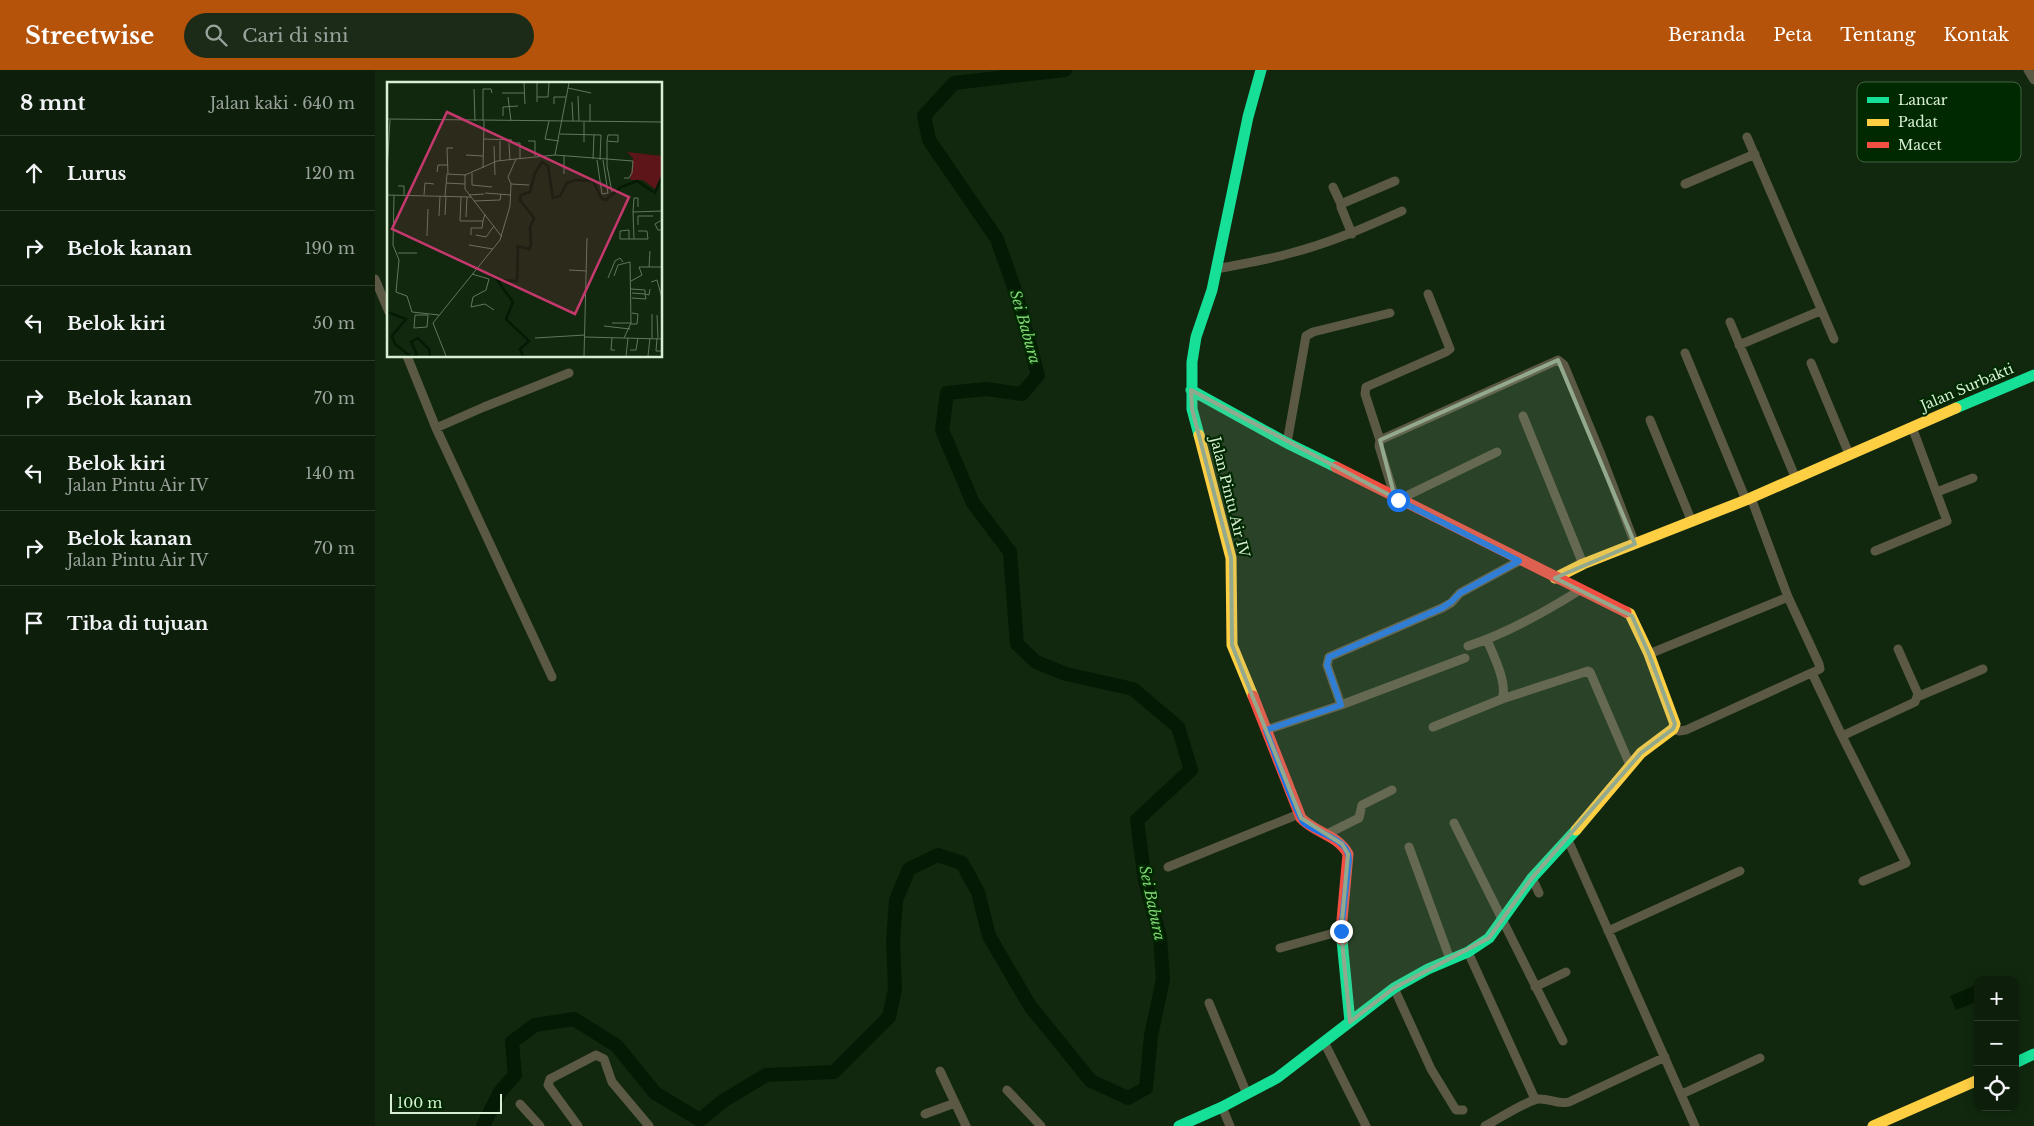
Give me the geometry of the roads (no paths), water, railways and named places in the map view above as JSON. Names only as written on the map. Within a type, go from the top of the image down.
[{"type":"street","name":"Jalan Pintu Air IV","points":[[1261,70],[1248,117],[1212,290],[1196,337],[1192,362],[1192,409],[1231,558],[1231,641],[1299,814],[1305,823],[1342,844],[1349,854],[1341,931],[1350,1022]]},
{"type":"street","points":[[2029,70],[2034,80]]},
{"type":"street","points":[[1747,137],[1833,339]]},
{"type":"street","points":[[1685,184],[1755,154]]},
{"type":"street","points":[[1341,204],[1395,181]]},
{"type":"street","points":[[1333,187],[1351,234]]},
{"type":"street","points":[[1216,269],[1276,257],[1351,234],[1402,211]]},
{"type":"street","points":[[375,279],[387,307]]},
{"type":"street","points":[[1397,499],[1379,446],[1380,440],[1365,394],[1366,387],[1449,349],[1428,294]]},
{"type":"street","points":[[1739,345],[1821,311]]},
{"type":"street","points":[[1287,443],[1305,338],[1308,335],[1390,313]]},
{"type":"street","points":[[1730,322],[1796,479]]},
{"type":"street","points":[[1673,729],[1685,730],[1819,669],[1819,664],[1788,597],[1749,499],[1685,353]]},
{"type":"street","points":[[408,358],[436,428],[552,677]]},
{"type":"street","points":[[1380,440],[1558,360],[1563,365],[1598,448],[1635,544]]},
{"type":"street","points":[[1811,364],[1849,454]]},
{"type":"street","points":[[436,428],[569,373]]},
{"type":"street","name":"Jalan Surbakti","points":[[1555,578],[1583,564],[1749,499],[2034,375]]},
{"type":"street","points":[[1179,1126],[1222,1107],[1277,1078],[1394,988],[1428,969],[1467,952],[1489,938],[1532,878],[1568,840],[1630,765],[1641,753],[1673,729],[1675,724],[1649,654],[1630,614],[1519,561],[1287,443],[1191,390]]},
{"type":"street","points":[[1523,416],[1583,564]]},
{"type":"street","points":[[1650,420],[1692,522]]},
{"type":"street","points":[[1875,551],[1947,522],[1912,427]]},
{"type":"street","points":[[1397,499],[1497,452]]},
{"type":"street","points":[[1937,492],[1973,478]]},
{"type":"street","points":[[1341,705],[1327,665],[1329,657],[1442,608],[1460,593],[1519,561]]},
{"type":"street","points":[[1468,646],[1487,640],[1552,608],[1580,590]]},
{"type":"street","points":[[1649,654],[1788,597]]},
{"type":"street","points":[[1487,640],[1499,670],[1504,692],[1502,699]]},
{"type":"street","points":[[1842,736],[1915,702],[1918,694],[1898,650]]},
{"type":"street","points":[[1266,730],[1341,705],[1465,658]]},
{"type":"street","points":[[1917,697],[1983,669]]},
{"type":"street","points":[[1433,727],[1502,699],[1587,670],[1590,672],[1630,765]]},
{"type":"street","points":[[1812,673],[1906,863],[1863,881]]},
{"type":"street","points":[[1325,835],[1359,818],[1362,805],[1392,790]]},
{"type":"street","points":[[1168,867],[1299,814]]},
{"type":"street","points":[[1454,823],[1563,1042]]},
{"type":"street","points":[[1568,840],[1695,1126]]},
{"type":"street","points":[[1409,848],[1450,959]]},
{"type":"street","points":[[1609,931],[1740,871]]},
{"type":"street","points":[[1532,878],[1539,893]]},
{"type":"street","points":[[1280,948],[1341,931]]},
{"type":"street","points":[[1467,952],[1535,1099]]},
{"type":"street","points":[[1535,987],[1566,972]]},
{"type":"street","points":[[1394,988],[1434,1076],[1456,1110],[1463,1110]]},
{"type":"street","points":[[1209,1003],[1247,1094]]},
{"type":"street","points":[[1324,1042],[1366,1126]]},
{"type":"street","points":[[2019,1061],[2034,1054]]},
{"type":"street","points":[[578,1126],[548,1085],[548,1082],[550,1079],[596,1055],[605,1060],[613,1082],[649,1126]]},
{"type":"street","points":[[1485,1126],[1535,1099],[1569,1102],[1665,1056]]},
{"type":"street","points":[[1682,1094],[1760,1058]]},
{"type":"street","points":[[941,1071],[966,1126]]},
{"type":"street","points":[[1873,1126],[1974,1082]]},
{"type":"street","points":[[1007,1090],[1041,1126]]},
{"type":"street","points":[[925,1114],[955,1103]]},
{"type":"street","points":[[521,1104],[540,1126]]},
{"type":"street","points":[[1222,1107],[1230,1126]]},
{"type":"waterway","name":"Sei Babura","points":[[483,1126],[500,1092],[515,1075],[512,1042],[535,1025],[574,1019],[617,1046],[655,1093],[700,1120],[723,1101],[766,1075],[834,1072],[889,1017],[895,989],[893,941],[896,900],[909,869],[938,855],[962,863],[978,892],[989,936],[1030,1006],[1091,1081],[1128,1098],[1146,1088],[1151,1036],[1163,979],[1160,937],[1145,881],[1137,820],[1191,770],[1178,727],[1133,689],[1066,674],[1036,662],[1017,644],[1010,552],[973,503],[942,430],[947,393],[986,389],[1022,394],[1038,375],[1015,290],[997,239],[929,140],[924,116],[954,83],[1065,70]]}]
